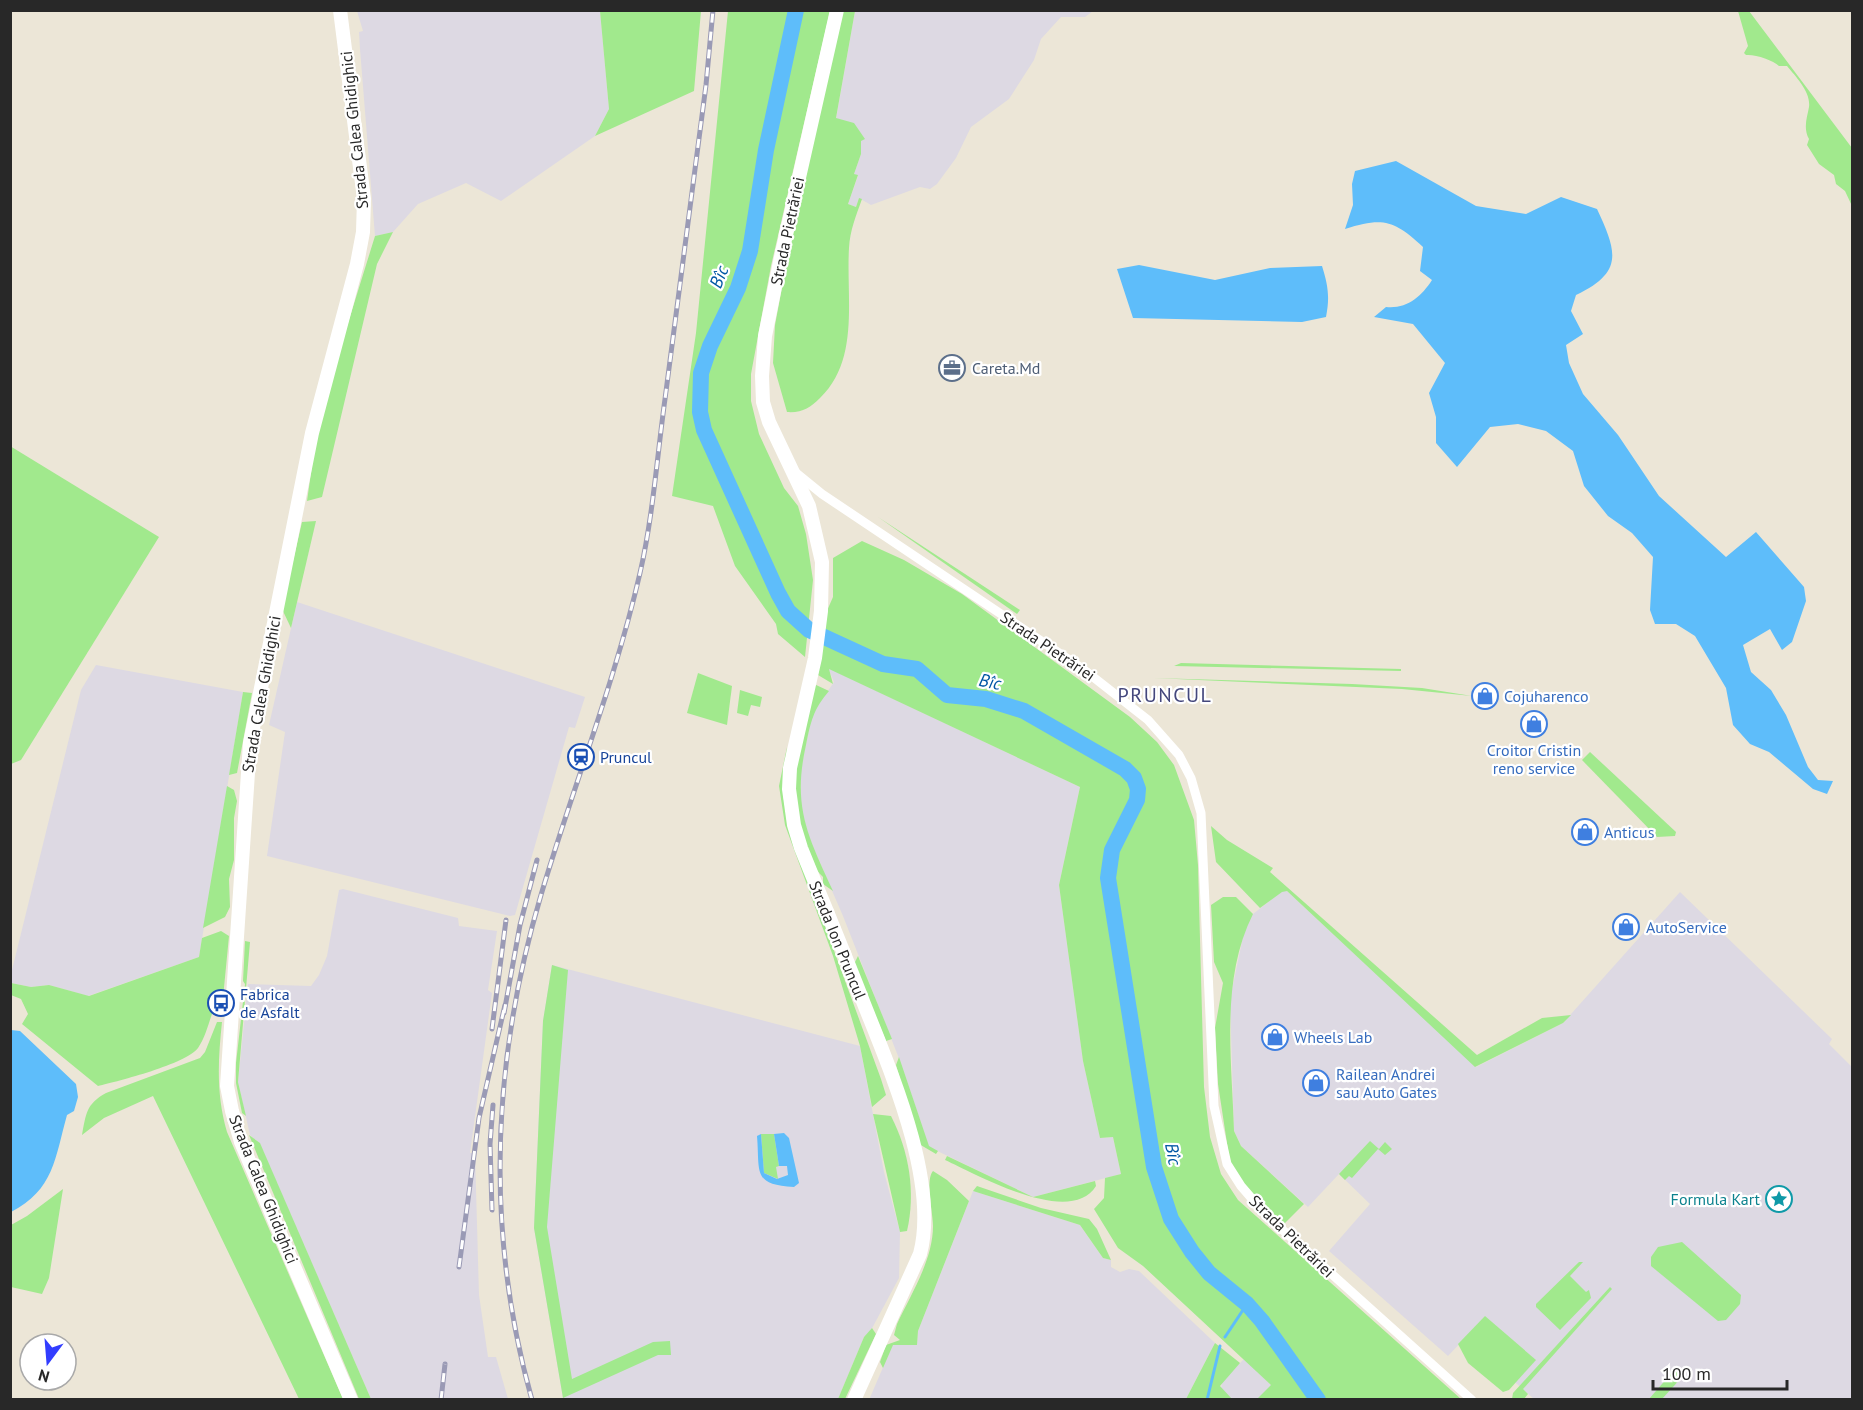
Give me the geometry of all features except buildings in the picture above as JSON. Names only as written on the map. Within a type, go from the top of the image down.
[{"type":"street","name":"Strada Calea Ghidighici","points":[[340,10],[364,199],[363,232],[357,264],[312,433],[250,743],[228,1086],[241,1142],[351,1400]]},
{"type":"street","name":"Strada Pietrăriei","points":[[837,10],[765,336],[763,402],[769,422],[791,469],[831,501],[1083,669],[1148,720],[1173,746],[1191,778],[1201,813],[1214,1106],[1227,1164],[1241,1186],[1266,1215],[1472,1400]]},
{"type":"street","name":"Strada Ion Pruncul","points":[[791,469],[809,506],[822,562],[821,611],[815,658],[790,768],[791,809],[801,848],[896,1086],[915,1154],[925,1211],[924,1241],[917,1261],[854,1400]]},
{"type":"shaded area","points":[[357,11],[600,11],[609,109],[595,136],[501,201],[466,183],[418,204],[393,232],[375,236],[359,32],[363,31]]},
{"type":"shaded area","points":[[855,11],[1093,11],[1085,17],[1061,17],[1041,39],[1034,60],[1009,99],[971,127],[956,158],[937,184],[930,189],[920,187],[871,205],[859,198],[856,207],[848,204],[858,176],[854,174],[861,154],[861,140],[836,119]]},
{"type":"shaded area","points":[[297,602],[585,697],[575,728],[569,727],[515,915],[510,916],[267,856],[285,732],[269,725]]},
{"type":"shaded area","points":[[96,665],[243,692],[199,957],[88,996],[49,985],[31,987],[11,983],[11,974],[81,690]]},
{"type":"shaded area","points":[[828,668],[1080,787],[1059,885],[1083,1061],[1100,1138],[1113,1137],[1121,1174],[1033,1197],[929,1147],[900,1061],[843,916],[810,840],[801,810],[801,769],[812,714],[834,682]]},
{"type":"shaded area","points":[[343,889],[458,918],[459,926],[497,931],[488,990],[492,993],[470,1153],[475,1153],[479,1295],[488,1357],[496,1357],[508,1399],[371,1399],[260,1144],[250,1135],[238,1082],[248,984],[311,986],[319,975],[327,956],[339,890]]},
{"type":"shaded area","points":[[1282,891],[1287,891],[1476,1067],[1563,1023],[1680,892],[1832,1039],[1829,1044],[1852,1067],[1852,1399],[1534,1399],[1465,1338],[1448,1356],[1329,1251],[1370,1204],[1339,1174],[1308,1207],[1241,1146],[1234,1131],[1230,999],[1245,927],[1253,914]]},
{"type":"shaded area","points":[[552,965],[860,1046],[884,1172],[900,1232],[899,1278],[870,1332],[864,1337],[838,1399],[563,1398],[534,1228],[543,1021]]},
{"type":"shaded area","points":[[973,1191],[1080,1225],[1103,1258],[1111,1260],[1111,1267],[1120,1272],[1129,1269],[1139,1271],[1215,1343],[1186,1399],[869,1400],[893,1344],[917,1344],[918,1331]]},
{"type":"shaded area","points":[[1244,1359],[1272,1386],[1257,1400],[1232,1399],[1221,1390],[1222,1382]]},
{"type":"green space","points":[[600,11],[701,11],[694,91],[595,136],[609,109]]},
{"type":"green space","points":[[728,11],[830,11],[771,266],[751,374],[751,401],[759,434],[784,488],[798,506],[806,534],[813,580],[805,657],[778,634],[776,624],[735,566],[713,506],[672,496],[696,333]]},
{"type":"green space","points":[[843,11],[855,11],[836,118],[854,123],[865,139],[861,141],[861,154],[854,174],[858,175],[848,204],[856,207],[859,198],[862,199],[850,241],[846,347],[833,383],[820,398],[805,409],[787,412],[773,363],[775,325],[793,229]]},
{"type":"green space","points":[[1738,11],[1749,11],[1852,148],[1852,206],[1845,191],[1836,184],[1834,175],[1819,164],[1807,145],[1809,139],[1806,123],[1809,101],[1805,90],[1787,66],[1779,66],[1764,58],[1744,53],[1748,46]]},
{"type":"green space","points":[[393,232],[377,264],[322,497],[307,501],[314,452],[335,365],[375,236]]},
{"type":"green space","points":[[10,446],[159,537],[21,760],[11,764]]},
{"type":"green space","points":[[878,517],[1020,610],[1017,614]]},
{"type":"green space","points":[[316,521],[291,628],[282,609],[302,522]]},
{"type":"green space","points":[[862,541],[904,560],[962,594],[1130,717],[1157,742],[1174,765],[1194,820],[1198,865],[1204,1087],[1210,1137],[1221,1174],[1238,1200],[1461,1399],[1257,1399],[1271,1385],[1143,1266],[1118,1248],[1094,1209],[1104,1198],[1105,1178],[1121,1174],[1113,1137],[1100,1138],[1083,1061],[1059,885],[1080,787],[829,669],[833,684],[818,675],[826,613],[833,597],[833,558]]},
{"type":"green space","points":[[1181,663],[1401,669],[1401,671],[1174,666]]},
{"type":"green space","points":[[698,673],[732,686],[727,725],[687,713]]},
{"type":"green space","points":[[1154,678],[1352,684],[1422,688],[1472,696],[1402,689]]},
{"type":"green space","points":[[814,684],[829,691],[816,710],[809,729],[802,767],[802,804],[816,854],[833,891],[823,884],[823,877],[813,862],[806,845],[796,803],[797,764]]},
{"type":"green space","points":[[740,690],[762,697],[760,707],[751,705],[748,716],[737,713]]},
{"type":"green space","points":[[243,692],[252,693],[237,773],[229,775]]},
{"type":"green space","points":[[787,747],[783,794],[788,825],[886,1095],[872,1107],[860,1046],[833,956],[785,825],[779,786]]},
{"type":"green space","points":[[1590,752],[1676,832],[1675,836],[1657,837],[1582,760]]},
{"type":"green space","points":[[227,786],[234,790],[237,801],[234,818],[234,860],[229,879],[230,907],[225,917],[203,928]]},
{"type":"green space","points":[[1211,826],[1227,840],[1273,868],[1270,872],[1477,1055],[1542,1018],[1571,1015],[1563,1023],[1475,1067],[1287,891],[1282,892],[1260,908],[1216,862]]},
{"type":"green space","points":[[1223,897],[1236,897],[1253,914],[1243,939],[1232,993],[1230,1048],[1234,1131],[1241,1146],[1304,1204],[1284,1224],[1241,1182],[1230,1163],[1218,1084],[1215,1028],[1223,983],[1214,962],[1211,905]]},
{"type":"green space","points":[[221,931],[229,936],[222,1008],[212,1014],[198,1048],[180,1060],[98,1086],[22,1024],[28,1014],[21,999],[11,995],[11,983],[31,987],[49,985],[89,996],[199,957],[202,938]]},
{"type":"green space","points":[[245,941],[250,942],[238,1082],[246,1116],[242,1113],[236,1083],[236,1063],[245,984],[243,981]]},
{"type":"green space","points":[[858,956],[892,1039],[886,1041],[854,964]]},
{"type":"green space","points":[[552,965],[568,970],[547,1227],[572,1379],[653,1342],[670,1341],[671,1355],[658,1355],[563,1398],[534,1228],[543,1021]]},
{"type":"green space","points":[[217,1022],[222,1022],[219,1077],[223,1118],[227,1132],[343,1399],[299,1399],[153,1096],[104,1118],[82,1135],[86,1115],[94,1101],[106,1093],[200,1058],[205,1052]]},
{"type":"green space","points":[[899,1057],[929,1146],[938,1151],[936,1154],[919,1144],[896,1065]]},
{"type":"green space","points":[[873,1114],[891,1116],[902,1143],[911,1187],[907,1231],[900,1232]]},
{"type":"green space","points":[[761,1134],[774,1134],[779,1166],[776,1167],[778,1179],[764,1173]]},
{"type":"green space","points":[[249,1135],[260,1143],[371,1399],[359,1399]]},
{"type":"green space","points":[[1370,1141],[1379,1149],[1385,1142],[1392,1149],[1385,1155],[1378,1149],[1352,1178],[1349,1176],[1345,1180],[1339,1174]]},
{"type":"green space","points":[[947,1156],[1032,1197],[978,1176],[945,1160]]},
{"type":"green space","points":[[933,1171],[947,1180],[969,1201],[918,1331],[917,1345],[893,1345],[883,1368],[880,1362],[886,1345],[900,1340],[894,1335],[897,1324],[929,1251],[933,1226],[930,1182]]},
{"type":"green space","points":[[1095,1181],[1096,1186],[1083,1198],[1066,1202],[1033,1197]]},
{"type":"green space","points":[[977,1186],[1041,1208],[1089,1219],[1097,1229],[1111,1260],[1103,1258],[1080,1225],[973,1191]]},
{"type":"green space","points":[[63,1189],[49,1278],[42,1294],[11,1287],[11,1225]]},
{"type":"green space","points":[[1682,1242],[1741,1295],[1740,1304],[1726,1320],[1718,1321],[1651,1266],[1651,1257],[1658,1247]]},
{"type":"green space","points":[[1579,1262],[1583,1262],[1570,1276],[1586,1292],[1589,1290],[1591,1298],[1560,1330],[1536,1307],[1536,1304]]},
{"type":"green space","points":[[1610,1287],[1612,1289],[1523,1389],[1528,1394],[1524,1399],[1512,1399],[1513,1393]]},
{"type":"green space","points":[[1485,1316],[1536,1360],[1509,1390],[1503,1392],[1468,1363],[1458,1344]]},
{"type":"green space","points":[[872,1328],[876,1334],[845,1399],[838,1399],[864,1337]]},
{"type":"green space","points":[[1215,1343],[1240,1363],[1220,1386],[1232,1399],[1186,1399]]},
{"type":"green space","points":[[1675,1369],[1683,1376],[1662,1399],[1649,1399]]},
{"type":"water","points":[[1396,161],[1476,206],[1526,214],[1561,197],[1597,209],[1609,237],[1612,260],[1602,278],[1576,295],[1571,311],[1583,334],[1566,345],[1569,363],[1583,394],[1618,435],[1659,496],[1726,557],[1756,532],[1804,587],[1806,601],[1792,642],[1782,650],[1770,629],[1743,645],[1751,672],[1771,690],[1786,715],[1808,767],[1818,780],[1833,781],[1827,794],[1813,789],[1769,752],[1750,744],[1733,725],[1726,688],[1695,636],[1676,624],[1655,624],[1650,610],[1653,557],[1632,533],[1608,516],[1584,486],[1573,451],[1546,431],[1518,424],[1490,427],[1457,467],[1436,443],[1436,417],[1429,393],[1445,363],[1413,324],[1374,317],[1386,307],[1400,306],[1413,301],[1428,286],[1432,280],[1420,271],[1423,247],[1404,231],[1387,223],[1369,223],[1345,229],[1353,205],[1352,184],[1355,171]]},
{"type":"water","points":[[1139,265],[1215,280],[1270,268],[1322,266],[1328,291],[1326,317],[1302,322],[1133,318],[1117,269]]},
{"type":"water","points":[[11,1030],[20,1031],[76,1084],[78,1097],[74,1111],[67,1115],[51,1171],[36,1194],[11,1212]]},
{"type":"water","points":[[784,1133],[789,1138],[799,1183],[794,1187],[771,1183],[761,1174],[759,1167],[757,1136],[761,1134],[764,1173],[777,1179],[788,1175],[787,1166],[779,1166],[774,1134]]},
{"type":"waterway","name":"Bîc","points":[[796,10],[766,150],[750,251],[738,288],[710,346],[701,373],[700,412],[704,430],[778,593],[788,611],[809,630],[883,664],[917,669],[947,695],[986,699],[1024,711],[1125,769],[1134,778],[1138,789],[1137,800],[1112,850],[1108,878],[1154,1167],[1171,1219],[1192,1252],[1209,1273],[1247,1304],[1262,1321],[1318,1400]]},
{"type":"waterway","points":[[1225,1337],[1247,1304]]},
{"type":"waterway","points":[[1207,1400],[1220,1346]]},
{"type":"railway","points":[[532,1400],[517,1337],[507,1274],[501,1210],[500,1147],[504,1083],[512,1020],[541,895],[606,694],[640,573],[652,508],[706,85],[713,10]]},
{"type":"railway","points":[[504,1013],[520,925],[537,860]]},
{"type":"railway","points":[[492,1029],[506,920]]},
{"type":"railway","points":[[459,1267],[479,1118],[505,1005]]},
{"type":"railway","points":[[492,1210],[490,1144],[493,1105]]},
{"type":"railway","points":[[441,1400],[445,1364]]},
{"type":"place","name":"Careta.Md","points":[[952,368]]},
{"type":"place","name":"Cojuharenco","points":[[1485,696]]},
{"type":"place","name":"Croitor Cristin reno service","points":[[1534,724]]},
{"type":"place","name":"Pruncul","points":[[581,757]]},
{"type":"place","name":"Anticus","points":[[1585,832]]},
{"type":"place","name":"AutoService","points":[[1626,927]]},
{"type":"place","name":"Fabrica de Asfalt","points":[[221,1003]]},
{"type":"place","name":"Wheels Lab","points":[[1275,1037]]},
{"type":"place","name":"Railean Andrei sau Auto Gates","points":[[1316,1083]]},
{"type":"place","name":"Formula Kart","points":[[1779,1199]]},
{"type":"district","name":"PRUNCUL","points":[[1165,695]]}]
